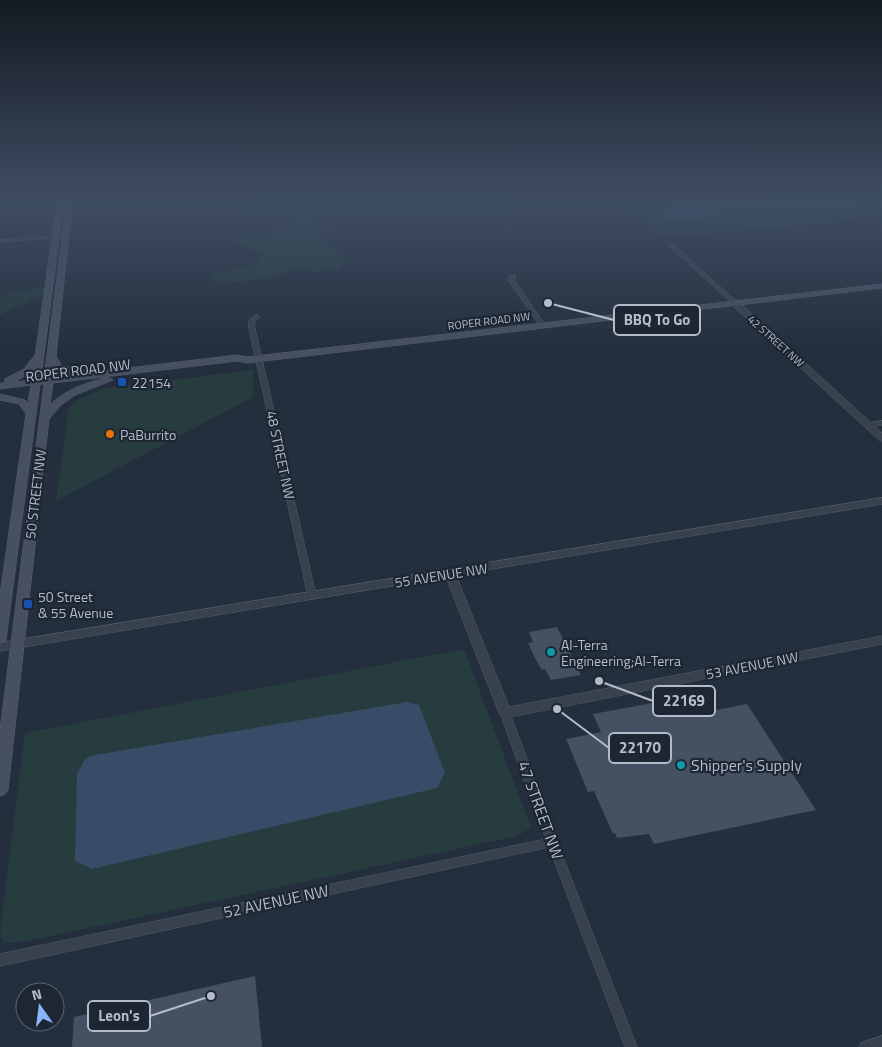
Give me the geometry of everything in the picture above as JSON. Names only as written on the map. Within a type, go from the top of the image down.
[{"type":"main road","name":"50 STREET NW","points":[[0,639],[53,248]]},
{"type":"main road","name":"50 STREET NW","points":[[0,790],[64,248]]},
{"type":"main road","name":"ROPER ROAD NW","points":[[0,385],[48,384],[239,364],[247,360],[882,286]]},
{"type":"main road","points":[[51,355],[58,367],[107,377]]},
{"type":"main road","points":[[0,385],[24,373],[39,356]]},
{"type":"main road","points":[[43,420],[55,404],[67,394],[107,377]]},
{"type":"main road","name":"ROPER ROAD NW","points":[[0,395],[35,385]]},
{"type":"main road","points":[[0,395],[22,402],[31,414]]},
{"type":"street","name":"42 STREET NW","points":[[674,248],[882,438]]},
{"type":"street","points":[[513,276],[511,280],[543,326]]},
{"type":"street","name":"48 STREET NW","points":[[257,317],[252,324],[312,596]]},
{"type":"street","points":[[868,425],[882,423]]},
{"type":"street","name":"55 AVENUE NW","points":[[0,647],[882,501]]},
{"type":"street","name":"47 STREET NW","points":[[450,573],[631,1047]]},
{"type":"street","name":"53 AVENUE NW","points":[[505,713],[882,640]]},
{"type":"street","name":"52 AVENUE NW","points":[[0,960],[552,842]]},
{"type":"street","points":[[865,1047],[882,1042]]},
{"type":"green space","points":[[249,248],[336,248],[343,251],[344,257],[340,270],[317,272],[289,270],[278,277],[230,283],[213,281],[212,277],[216,274],[257,263],[260,254]]},
{"type":"green space","points":[[45,288],[44,294],[0,315],[0,297],[13,291]]},
{"type":"green space","points":[[253,370],[253,397],[56,501],[69,408],[77,400],[104,388]]},
{"type":"green space","points":[[464,649],[531,828],[517,836],[23,942],[9,943],[3,941],[0,933],[25,733]]},
{"type":"water","points":[[407,702],[419,705],[445,773],[437,788],[92,869],[75,861],[77,774],[85,759],[95,755]]},
{"type":"building","name":"Al-Terra Engineering;Al-Terra","points":[[557,627],[581,675],[551,680],[545,669],[542,670],[537,662],[528,643],[533,642],[529,632]]},
{"type":"building","name":"Shipper's Supply","points":[[691,696],[701,713],[747,704],[816,810],[654,844],[649,834],[617,838],[615,833],[613,834],[594,791],[588,792],[566,739],[601,732],[593,714]]},
{"type":"building","points":[[255,976],[262,1047],[72,1047],[74,1017]]},
{"type":"place","name":"BBQ To Go","points":[[548,303]]},
{"type":"place","name":"22154","points":[[122,382]]},
{"type":"place","name":"PaBurrito","points":[[110,434]]},
{"type":"place","name":"50 Street & 55 Avenue","points":[[28,604]]},
{"type":"place","name":"Al-Terra Engineering;Al-Terra","points":[[551,652]]},
{"type":"place","name":"22169","points":[[599,681]]},
{"type":"place","name":"22170","points":[[557,709]]},
{"type":"place","name":"Shipper's Supply","points":[[681,765]]},
{"type":"place","name":"Leon's","points":[[211,996]]}]
